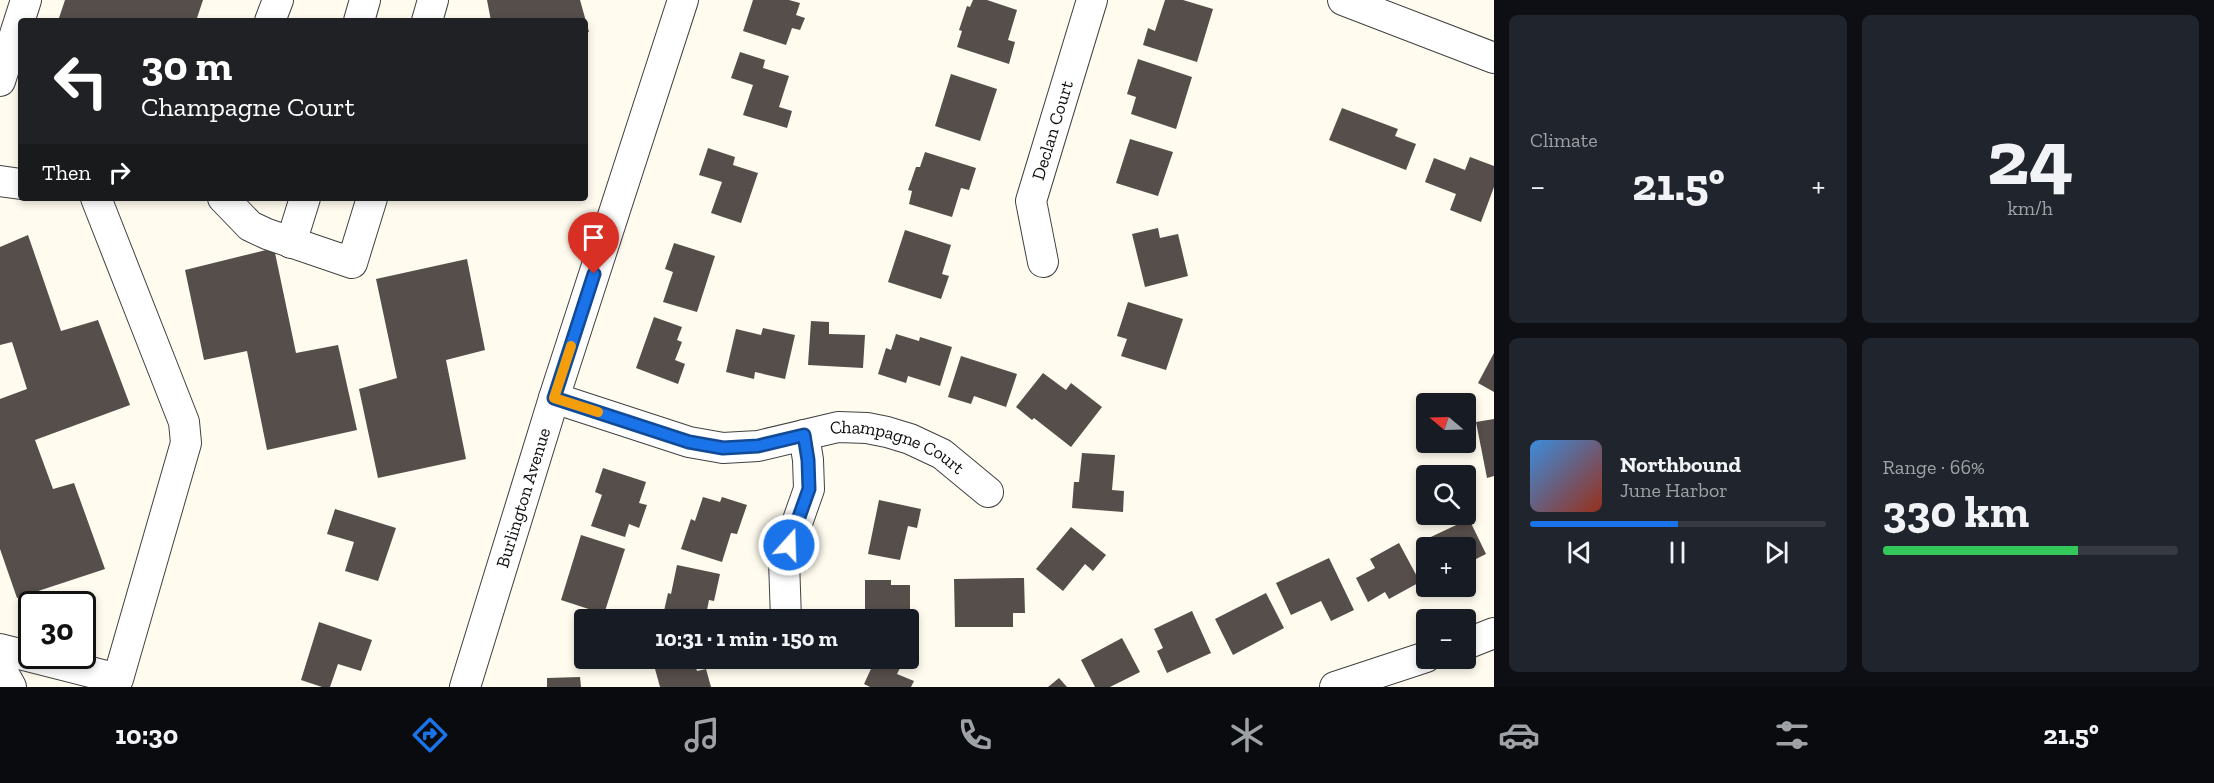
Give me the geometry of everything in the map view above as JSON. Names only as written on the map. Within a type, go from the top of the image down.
[{"type":"street","points":[[20,18],[26,0]]},
{"type":"street","points":[[271,18],[278,0]]},
{"type":"street","points":[[360,18],[365,0]]},
{"type":"street","points":[[428,18],[433,0]]},
{"type":"street","name":"Burlington Avenue","points":[[465,687],[554,398],[683,0]]},
{"type":"street","name":"Declan Court","points":[[1043,262],[1031,201],[1092,0]]},
{"type":"street","points":[[1343,0],[1494,58]]},
{"type":"street","points":[[0,81],[18,25]]},
{"type":"street","points":[[0,181],[18,184]]},
{"type":"street","points":[[0,649],[118,679],[186,443],[184,422],[97,201]]},
{"type":"street","points":[[226,201],[250,226],[291,243],[352,263],[371,201]]},
{"type":"street","points":[[291,243],[304,201]]},
{"type":"street","name":"Champagne Court","points":[[554,398],[689,442],[723,448],[758,446],[838,427],[867,428],[910,439],[942,454],[988,492]]},
{"type":"street","points":[[786,609],[784,560],[809,489],[804,435]]},
{"type":"street","points":[[1476,640],[1494,633]]},
{"type":"street","points":[[1335,687],[1416,660]]},
{"type":"street","points":[[0,667],[11,687]]},
{"type":"building","points":[[65,0],[203,0],[197,18],[59,18]]},
{"type":"building","points":[[487,0],[580,0],[585,18],[490,18]]},
{"type":"building","points":[[753,0],[789,0],[800,3],[796,15],[805,18],[800,30],[792,28],[786,45],[743,31]]},
{"type":"building","points":[[973,0],[987,0],[1017,10],[1008,40],[1015,42],[1009,64],[957,47],[962,31],[959,30],[967,6],[970,7]]},
{"type":"building","points":[[1165,0],[1183,0],[1213,9],[1197,62],[1143,45],[1148,28],[1155,31]]},
{"type":"building","points":[[740,52],[765,60],[763,68],[789,76],[779,107],[792,111],[787,128],[743,115],[753,85],[731,78]]},
{"type":"building","points":[[1138,59],[1192,77],[1176,129],[1131,114],[1136,97],[1127,94]]},
{"type":"building","points":[[951,74],[997,89],[980,141],[935,126]]},
{"type":"building","points":[[1342,108],[1398,129],[1395,136],[1416,144],[1406,170],[1329,140]]},
{"type":"building","points":[[1130,139],[1173,152],[1158,196],[1116,183]]},
{"type":"building","points":[[708,148],[735,157],[733,165],[758,173],[741,223],[711,213],[722,182],[699,175]]},
{"type":"building","points":[[925,152],[976,168],[969,190],[961,188],[952,217],[909,204],[912,191],[908,190],[916,167],[920,167]]},
{"type":"building","points":[[1470,157],[1494,166],[1494,187],[1481,222],[1450,210],[1456,194],[1425,182],[1434,158],[1465,170]]},
{"type":"building","points":[[1158,228],[1160,238],[1178,234],[1188,276],[1145,287],[1132,234]]},
{"type":"building","points":[[905,230],[951,245],[942,274],[949,276],[941,299],[888,282]]},
{"type":"building","points":[[28,235],[61,331],[98,320],[130,405],[35,440],[53,489],[74,483],[105,569],[38,591],[18,591],[17,598],[0,549],[0,399],[27,389],[12,342],[0,345],[0,247]]},
{"type":"building","points":[[674,243],[715,256],[697,312],[663,302],[673,272],[665,269]]},
{"type":"building","points":[[274,248],[296,353],[338,345],[357,430],[267,450],[247,351],[204,360],[185,270]]},
{"type":"building","points":[[467,259],[485,350],[446,360],[466,459],[378,478],[359,389],[397,378],[376,279]]},
{"type":"building","points":[[1128,302],[1183,319],[1166,370],[1121,356],[1127,339],[1117,336]]},
{"type":"building","points":[[654,317],[682,327],[677,340],[682,342],[675,360],[685,364],[678,384],[636,368]]},
{"type":"building","points":[[811,321],[829,322],[829,334],[865,335],[863,368],[808,365]]},
{"type":"building","points":[[763,328],[795,335],[785,379],[755,372],[754,379],[726,372],[736,329],[761,335]]},
{"type":"building","points":[[896,334],[919,341],[920,337],[952,347],[940,386],[908,376],[906,383],[878,374],[886,348],[891,350]]},
{"type":"building","points":[[1494,353],[1494,392],[1478,383]]},
{"type":"building","points":[[961,356],[1017,374],[1006,407],[974,396],[971,404],[948,397]]},
{"type":"building","points":[[1043,373],[1066,390],[1071,383],[1102,407],[1071,447],[1016,407]]},
{"type":"building","points":[[1494,419],[1494,476],[1487,478],[1476,422]]},
{"type":"building","points":[[1082,453],[1115,455],[1112,490],[1124,491],[1123,512],[1072,508],[1074,482],[1079,482]]},
{"type":"building","points":[[603,468],[646,482],[639,503],[647,505],[639,528],[629,524],[625,537],[591,526],[602,495],[595,492]]},
{"type":"building","points":[[703,497],[720,502],[722,497],[747,505],[737,534],[731,533],[722,562],[681,549],[691,519],[695,521]]},
{"type":"building","points":[[879,500],[921,509],[917,528],[908,526],[900,560],[868,554]]},
{"type":"building","points":[[335,509],[396,528],[378,581],[345,571],[354,542],[327,534]]},
{"type":"building","points":[[1456,525],[1472,525],[1486,554],[1476,559],[1476,537],[1431,537]]},
{"type":"building","points":[[1071,527],[1106,555],[1093,571],[1085,564],[1063,591],[1036,569]]},
{"type":"building","points":[[581,535],[625,549],[606,609],[589,609],[561,600]]},
{"type":"building","points":[[1399,543],[1416,575],[1416,584],[1389,599],[1385,592],[1368,602],[1356,578],[1375,568],[1370,559]]},
{"type":"building","points":[[1329,558],[1354,610],[1331,621],[1321,601],[1291,615],[1276,583]]},
{"type":"building","points":[[677,565],[720,574],[714,601],[709,600],[707,609],[664,609],[668,593],[671,594]]},
{"type":"building","points":[[1024,578],[1025,613],[1013,613],[1013,627],[955,627],[954,579]]},
{"type":"building","points":[[865,580],[891,580],[891,585],[910,585],[910,609],[865,609]]},
{"type":"building","points":[[1266,593],[1284,628],[1233,655],[1215,619]]},
{"type":"building","points":[[1192,611],[1211,653],[1167,673],[1157,651],[1163,648],[1154,629]]},
{"type":"building","points":[[319,622],[372,640],[361,671],[338,664],[330,687],[322,687],[301,680]]},
{"type":"building","points":[[1122,638],[1140,672],[1110,687],[1095,687],[1081,660]]},
{"type":"building","points":[[655,669],[696,669],[697,671],[706,669],[711,687],[660,687]]},
{"type":"building","points":[[871,669],[900,669],[897,674],[914,681],[911,687],[870,687],[864,684]]},
{"type":"building","points":[[580,677],[581,687],[547,687],[547,678]]},
{"type":"building","points":[[1059,678],[1067,687],[1048,687]]},
{"type":"slow traffic","points":[[571,346],[554,398],[598,412]]},
{"type":"route","points":[[594,274],[554,398],[689,442],[723,448],[758,446],[804,435],[809,489],[789,545]]}]
